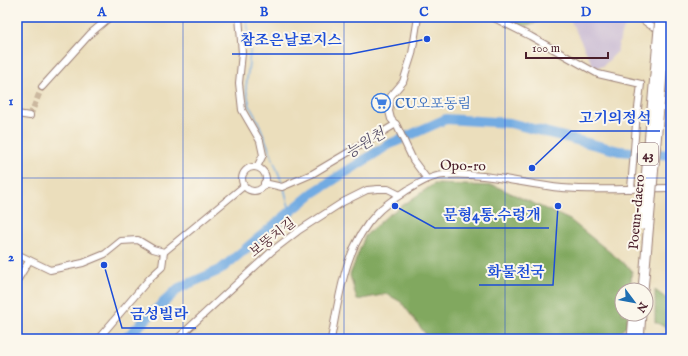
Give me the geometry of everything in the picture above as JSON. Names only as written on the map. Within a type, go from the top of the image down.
[{"type":"highway","name":"43","points":[[638,282],[660,17]]},
{"type":"highway","name":"Poeun-daero","points":[[644,282],[667,17]]},
{"type":"highway","points":[[632,339],[633,322]]},
{"type":"highway","points":[[639,339],[640,322]]},
{"type":"street","points":[[42,87],[91,33],[110,17]]},
{"type":"street","points":[[240,17],[242,53],[239,83],[242,110],[260,141],[262,155],[257,167]]},
{"type":"street","points":[[418,17],[412,54],[403,82],[391,96],[389,111],[391,119],[396,125],[413,160],[427,179]]},
{"type":"street","points":[[492,17],[530,36],[598,74],[642,84],[636,124],[631,188]]},
{"type":"street","points":[[639,17],[650,25],[671,35]]},
{"type":"street","points":[[17,114],[30,116]]},
{"type":"street","points":[[264,183],[282,186],[290,184],[312,174],[396,125]]},
{"type":"street","points":[[250,167],[257,167],[261,169],[265,175],[264,183],[262,187],[251,190],[244,186],[242,179],[244,172],[250,167]]},
{"type":"street","name":"Opo-ro","points":[[331,339],[347,263],[360,234],[378,212],[400,195],[427,179],[435,176],[455,174],[561,188],[671,188]]},
{"type":"street","points":[[98,339],[162,267],[164,252],[244,186]]},
{"type":"street","name":"보뚱치길","points":[[177,339],[272,251],[298,231],[343,202],[367,190],[378,188],[400,195]]},
{"type":"street","points":[[17,254],[50,270],[83,263],[105,254],[121,241],[138,240],[153,249],[164,252]]},
{"type":"street","points":[[17,281],[29,260]]},
{"type":"shaded area","points":[[569,17],[629,17],[629,19],[621,34],[617,52],[603,66],[594,68]]},
{"type":"green space","points":[[505,17],[539,17],[540,21],[529,25],[518,25]]},
{"type":"green space","points":[[434,184],[495,186],[570,220],[632,270],[631,282],[614,282],[614,322],[627,322],[626,327],[613,339],[590,339],[583,333],[583,339],[428,339],[401,302],[387,294],[357,300],[350,275],[365,236],[387,216]]},
{"type":"green space","points":[[655,290],[671,302],[671,330],[655,322]]},
{"type":"waterway","points":[[246,17],[251,45],[246,88],[250,107],[258,121],[283,185]]},
{"type":"waterway","name":"능원천","points":[[125,339],[179,288],[220,270],[313,193],[388,145],[446,119],[510,123],[619,151],[671,155]]},
{"type":"waterway","points":[[284,188],[290,211]]},
{"type":"tunnel","points":[[30,116],[42,87]]},
{"type":"place","name":"참조은날로지스","points":[[427,39]]},
{"type":"place","name":"CU오포동림","points":[[381,103]]},
{"type":"place","name":"고기의정석","points":[[532,168]]},
{"type":"place","name":"문형4통.수렁개","points":[[395,206]]},
{"type":"place","name":"화물천국","points":[[558,206]]},
{"type":"place","name":"금성빌라","points":[[104,265]]}]
